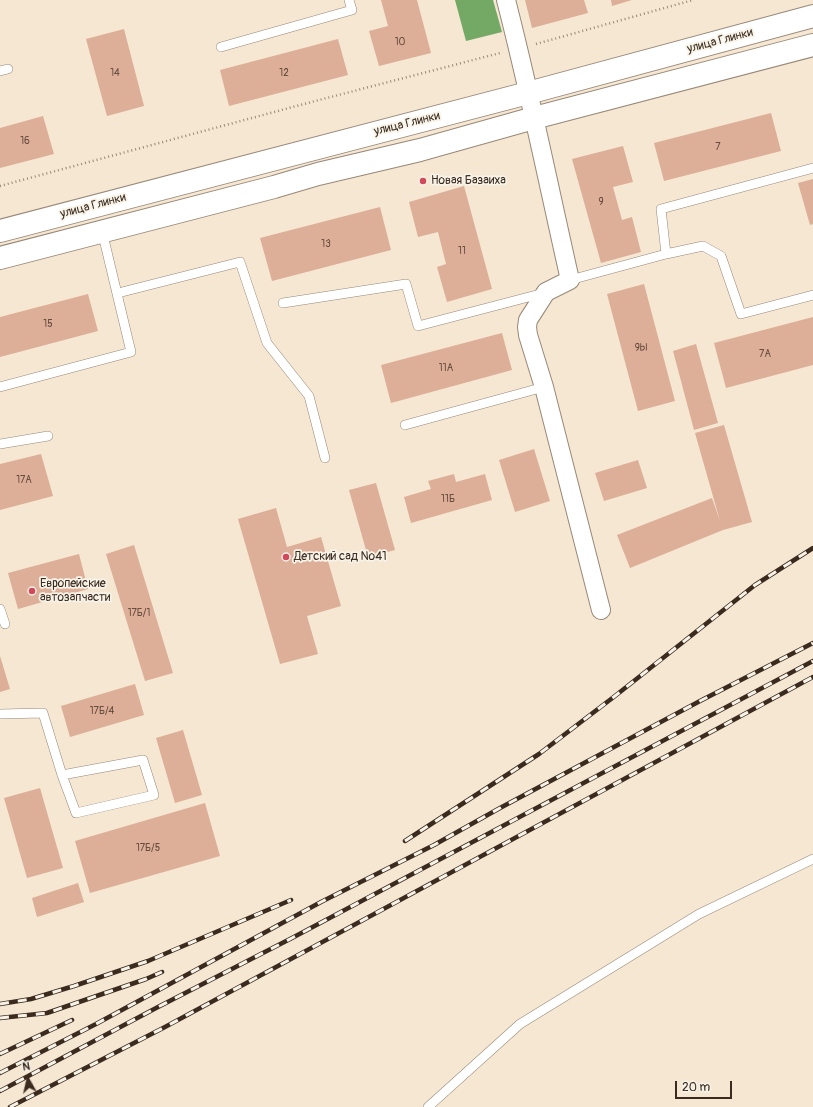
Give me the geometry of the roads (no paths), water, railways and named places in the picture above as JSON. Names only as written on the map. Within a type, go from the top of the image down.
[{"type":"highway","name":"улица Глинки","points":[[0,231],[528,93],[813,16]]},
{"type":"highway","points":[[0,258],[274,187],[318,174],[420,150],[534,118],[813,45]]},
{"type":"highway","points":[[267,160],[274,187]]},
{"type":"street","points":[[506,0],[570,280],[546,292],[528,320],[528,335],[544,387],[600,610]]},
{"type":"lane","points":[[221,47],[352,10],[349,0]]},
{"type":"lane","points":[[666,254],[661,209],[813,168]]},
{"type":"lane","points":[[0,387],[131,352],[102,231]]},
{"type":"lane","points":[[570,280],[666,254],[703,246],[721,256],[741,314],[813,295]]},
{"type":"lane","points":[[118,293],[240,262],[267,343],[309,396],[325,458]]},
{"type":"lane","points":[[283,303],[406,284],[418,326],[546,292]]},
{"type":"lane","points":[[405,425],[544,387]]},
{"type":"lane","points":[[0,444],[48,436]]},
{"type":"lane","points":[[0,609],[5,624]]},
{"type":"lane","points":[[0,714],[43,713],[62,775],[76,814],[154,795],[143,760],[62,775]]},
{"type":"lane","points":[[428,1107],[520,1024],[699,914],[813,859]]},
{"type":"railway","points":[[405,841],[539,754],[755,585],[813,548]]},
{"type":"railway","points":[[0,1073],[96,1024],[321,902],[434,845],[700,701],[813,643]]},
{"type":"railway","points":[[0,1091],[292,938],[813,661]]},
{"type":"railway","points":[[10,1107],[165,1027],[813,677]]},
{"type":"railway","points":[[0,1004],[31,999],[148,961],[291,900]]},
{"type":"railway","points":[[0,1018],[47,1013],[146,979],[162,972]]},
{"type":"railway","points":[[0,1054],[72,1020]]},
{"type":"place","name":"Новая Базаиха","points":[[423,181]]},
{"type":"place","name":"Детский сад №41","points":[[286,557]]},
{"type":"place","name":"Европейские автозапчасти","points":[[32,591]]}]
